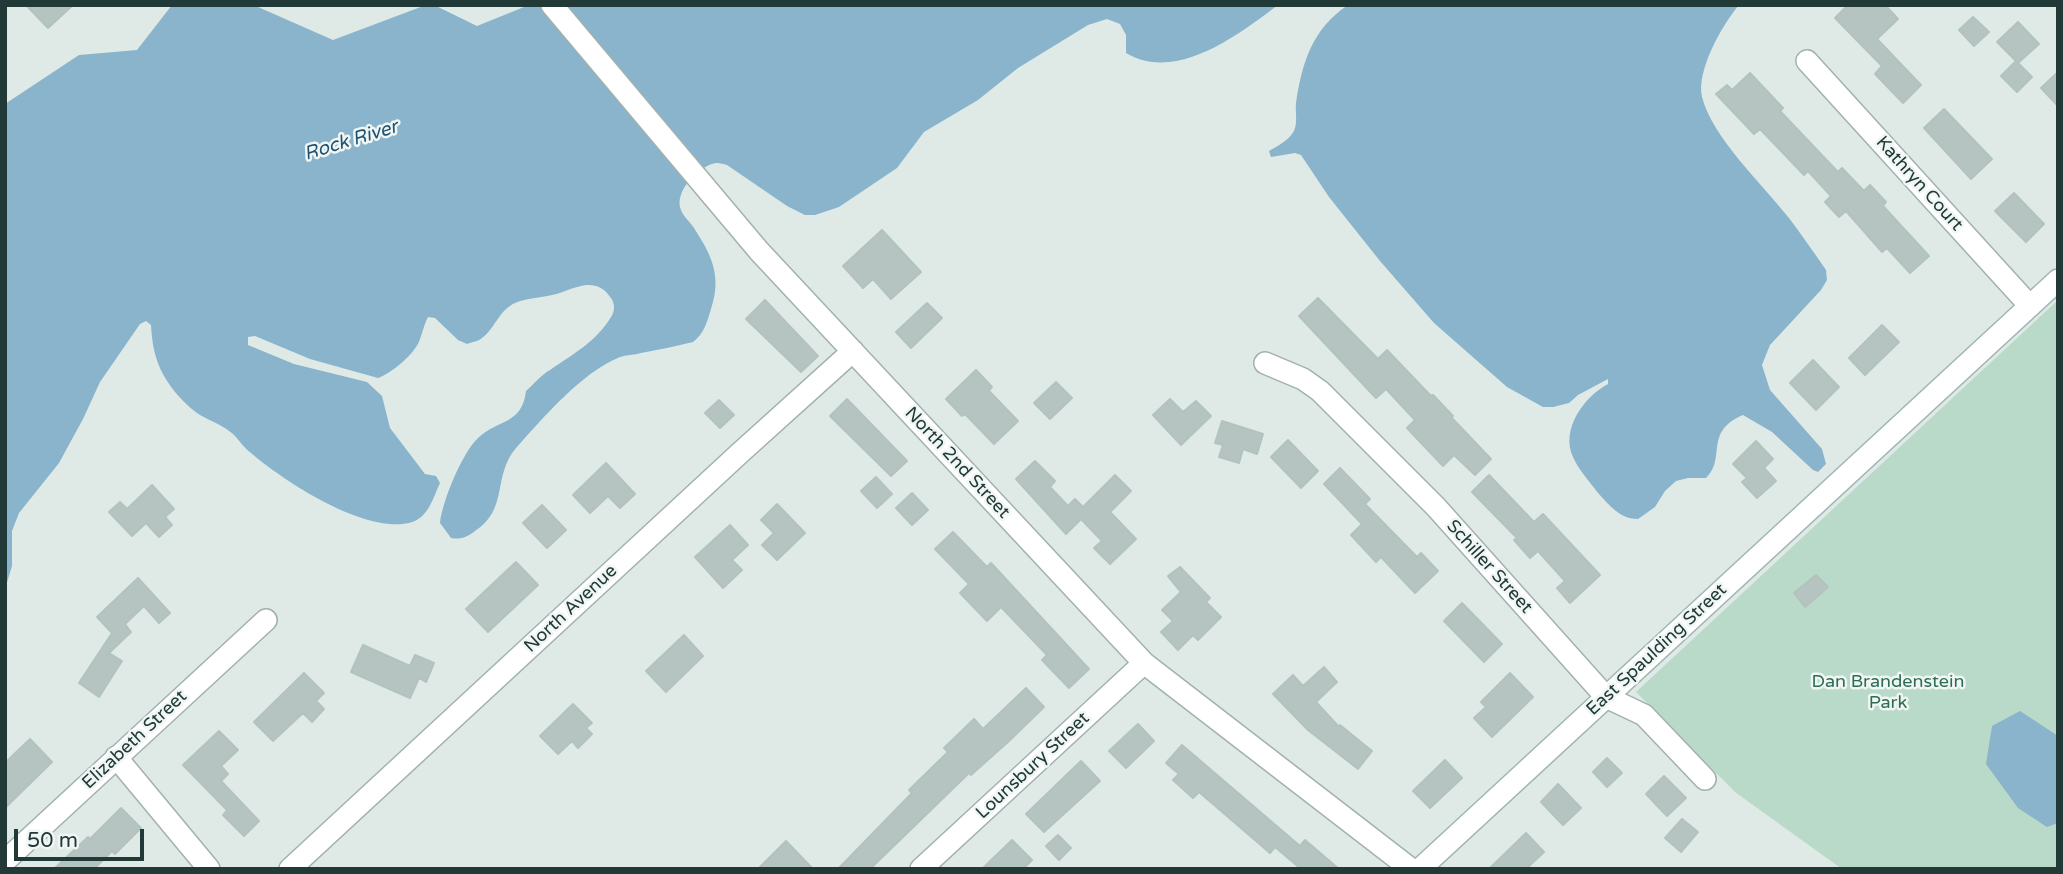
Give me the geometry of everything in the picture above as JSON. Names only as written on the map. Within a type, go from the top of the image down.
[{"type":"street","name":"North 2nd Street","points":[[552,5],[759,251],[1144,663],[1412,869]]},
{"type":"street","name":"Kathryn Court","points":[[1807,61],[2030,306]]},
{"type":"street","name":"East Spaulding Street","points":[[1420,869],[2058,280]]},
{"type":"street","name":"North Avenue","points":[[290,869],[853,351]]},
{"type":"street","name":"Schiller Street","points":[[1265,363],[1303,379],[1320,391],[1436,506],[1606,697],[1644,715],[1705,779]]},
{"type":"street","name":"Elizabeth Street","points":[[5,861],[265,620]]},
{"type":"street","name":"Lounsbury Street","points":[[921,869],[1144,663]]},
{"type":"street","points":[[116,757],[209,869]]},
{"type":"green space","name":"Dan Brandenstein Park","points":[[2058,300],[2058,869],[1842,869],[1735,792],[1636,692]]},
{"type":"water","name":"Rock River","points":[[172,5],[258,7],[333,40],[426,5],[434,5],[477,26],[529,5],[1278,5],[1206,52],[1165,62],[1145,61],[1126,53],[1126,35],[1120,24],[1107,19],[1088,25],[1018,68],[978,100],[924,132],[897,168],[839,207],[815,215],[805,215],[787,206],[727,165],[717,163],[703,168],[684,187],[680,203],[682,212],[706,248],[715,276],[716,286],[708,319],[697,339],[620,357],[578,384],[516,448],[504,470],[492,513],[486,522],[464,538],[451,538],[440,523],[459,466],[478,438],[520,410],[526,391],[584,347],[605,326],[614,307],[612,300],[597,286],[583,286],[515,303],[504,311],[479,340],[467,344],[458,340],[435,318],[428,317],[414,350],[396,367],[378,378],[310,359],[255,336],[248,337],[248,345],[294,364],[367,382],[382,396],[390,428],[425,474],[436,476],[440,483],[425,513],[409,523],[390,524],[370,520],[325,503],[266,465],[229,431],[195,412],[180,398],[164,376],[154,352],[151,325],[146,321],[140,324],[100,382],[59,463],[19,513],[12,531],[12,566],[5,589],[5,104],[79,55],[137,50]]},
{"type":"water","points":[[1348,5],[1739,5],[1712,49],[1703,74],[1702,97],[1716,128],[1727,144],[1789,218],[1826,270],[1827,280],[1821,290],[1770,345],[1762,365],[1770,390],[1822,449],[1826,464],[1818,472],[1813,470],[1772,432],[1743,415],[1723,429],[1715,462],[1706,478],[1676,481],[1665,491],[1655,507],[1638,519],[1626,517],[1611,506],[1581,471],[1570,446],[1572,425],[1577,414],[1599,389],[1608,384],[1608,379],[1569,403],[1553,407],[1543,407],[1507,387],[1434,323],[1329,197],[1301,155],[1295,153],[1271,157],[1269,151],[1294,131],[1298,88],[1317,36],[1336,14]]},
{"type":"water","points":[[2020,711],[2058,736],[2058,823],[2047,827],[2018,808],[1986,764],[1992,726]]},
{"type":"building","points":[[26,5],[73,5],[48,28]]},
{"type":"building","points":[[1848,5],[1885,5],[1898,19],[1877,39],[1921,85],[1903,103],[1875,74],[1882,66],[1835,18]]},
{"type":"building","points":[[1973,17],[1989,32],[1974,46],[1959,30]]},
{"type":"building","points":[[2018,22],[2039,44],[2018,63],[2032,77],[2017,92],[2001,76],[2016,61],[1997,42]]},
{"type":"building","points":[[2058,72],[2058,106],[2041,88]]},
{"type":"building","points":[[1750,73],[1783,108],[1780,111],[1838,172],[1842,168],[1864,191],[1870,185],[1886,202],[1883,206],[1929,256],[1910,273],[1887,248],[1882,252],[1846,211],[1839,217],[1825,202],[1831,196],[1808,171],[1804,175],[1760,129],[1754,134],[1716,94],[1727,85],[1732,90]]},
{"type":"building","points":[[1944,109],[1992,159],[1971,179],[1924,128]]},
{"type":"building","points":[[2014,193],[2044,224],[2026,242],[1995,211]]},
{"type":"building","points":[[882,230],[921,272],[891,299],[873,279],[863,288],[843,266]]},
{"type":"building","points":[[1318,298],[1378,359],[1387,350],[1453,416],[1451,417],[1491,459],[1475,475],[1454,455],[1443,466],[1407,428],[1415,420],[1386,389],[1376,398],[1299,316]]},
{"type":"building","points":[[765,300],[818,356],[801,372],[746,319]]},
{"type":"building","points":[[927,303],[942,318],[911,348],[896,332]]},
{"type":"building","points":[[1882,325],[1899,342],[1865,375],[1849,358]]},
{"type":"building","points":[[1813,360],[1839,387],[1816,410],[1790,383]]},
{"type":"building","points":[[976,370],[992,387],[989,391],[1018,421],[994,444],[946,399]]},
{"type":"building","points":[[1056,382],[1072,398],[1050,419],[1034,403]]},
{"type":"building","points":[[847,399],[907,461],[891,476],[830,416]]},
{"type":"building","points":[[1170,399],[1183,412],[1196,401],[1211,416],[1181,445],[1153,415]]},
{"type":"building","points":[[719,400],[734,415],[720,428],[705,413]]},
{"type":"building","points":[[1222,421],[1263,434],[1257,454],[1243,449],[1239,463],[1219,457],[1223,445],[1215,443]]},
{"type":"building","points":[[1288,440],[1318,471],[1301,488],[1271,457]]},
{"type":"building","points":[[1756,441],[1773,459],[1764,468],[1776,481],[1757,498],[1742,482],[1747,478],[1733,464]]},
{"type":"building","points":[[1035,461],[1055,481],[1050,487],[1068,506],[1075,499],[1083,507],[1115,475],[1131,491],[1110,512],[1136,539],[1110,564],[1094,548],[1102,541],[1081,519],[1066,534],[1016,479]]},
{"type":"building","points":[[606,463],[635,494],[620,508],[608,496],[590,513],[573,495]]},
{"type":"building","points":[[1340,468],[1370,499],[1365,504],[1417,557],[1421,553],[1438,571],[1415,593],[1381,557],[1376,562],[1351,535],[1362,524],[1324,484]]},
{"type":"building","points":[[1489,475],[1534,522],[1543,514],[1600,575],[1570,603],[1557,588],[1565,581],[1538,551],[1530,558],[1514,540],[1517,538],[1472,492]]},
{"type":"building","points":[[876,477],[892,494],[877,508],[861,491]]},
{"type":"building","points":[[152,485],[174,509],[165,517],[172,525],[159,537],[146,523],[132,536],[109,512],[120,502],[127,509]]},
{"type":"building","points":[[912,493],[928,510],[912,525],[896,508]]},
{"type":"building","points":[[777,504],[805,533],[777,560],[762,545],[774,533],[761,520]]},
{"type":"building","points":[[542,505],[566,530],[547,548],[523,523]]},
{"type":"building","points":[[730,525],[748,545],[732,560],[742,570],[723,588],[695,557]]},
{"type":"building","points":[[953,532],[987,567],[991,563],[1089,669],[1069,688],[1042,660],[1047,655],[1001,607],[987,621],[960,593],[969,584],[935,549]]},
{"type":"building","points":[[516,562],[538,585],[488,632],[466,609]]},
{"type":"building","points":[[1180,567],[1210,598],[1206,602],[1221,617],[1198,640],[1193,635],[1178,650],[1161,632],[1173,621],[1162,610],[1181,592],[1168,576]]},
{"type":"building","points":[[1816,575],[1828,587],[1805,607],[1794,593]]},
{"type":"building","points":[[138,578],[170,613],[159,623],[144,606],[125,624],[131,632],[109,653],[122,661],[99,697],[79,683],[112,633],[97,617]]},
{"type":"building","points":[[1462,603],[1502,644],[1484,662],[1444,621]]},
{"type":"building","points":[[684,635],[703,656],[666,692],[646,671]]},
{"type":"building","points":[[363,645],[410,666],[415,655],[434,663],[426,682],[419,678],[410,698],[351,672]]},
{"type":"building","points":[[1324,667],[1337,682],[1316,702],[1339,727],[1340,725],[1372,751],[1358,769],[1308,730],[1273,694],[1293,675],[1303,686]]},
{"type":"building","points":[[304,673],[324,693],[316,701],[324,709],[312,722],[303,713],[273,741],[254,722]]},
{"type":"building","points":[[1510,673],[1533,697],[1492,737],[1474,718],[1486,707],[1481,702]]},
{"type":"building","points":[[1026,688],[1044,707],[1009,741],[971,775],[969,773],[870,869],[838,869],[912,793],[909,790],[948,752],[944,748],[974,719],[983,729]]},
{"type":"building","points":[[573,704],[592,723],[586,728],[592,734],[578,748],[572,741],[558,754],[540,736]]},
{"type":"building","points":[[1138,724],[1154,741],[1126,768],[1109,751]]},
{"type":"building","points":[[219,731],[238,750],[221,766],[228,774],[221,781],[259,821],[244,836],[223,815],[227,810],[183,765]]},
{"type":"building","points":[[30,739],[52,762],[5,808],[5,763]]},
{"type":"building","points":[[1182,745],[1300,846],[1305,840],[1339,869],[1301,869],[1275,847],[1270,853],[1199,792],[1193,798],[1173,780],[1179,774],[1166,763]]},
{"type":"building","points":[[1607,758],[1622,773],[1607,787],[1593,772]]},
{"type":"building","points":[[1445,760],[1462,778],[1430,808],[1413,791]]},
{"type":"building","points":[[1081,761],[1100,781],[1044,832],[1026,814]]},
{"type":"building","points":[[1664,776],[1686,798],[1667,816],[1646,794]]},
{"type":"building","points":[[1558,784],[1581,808],[1563,825],[1541,802]]},
{"type":"building","points":[[121,808],[141,828],[115,854],[112,851],[94,869],[54,869],[88,837],[90,839]]},
{"type":"building","points":[[1682,819],[1698,832],[1681,852],[1665,838]]},
{"type":"building","points":[[1526,833],[1544,852],[1526,869],[1489,869]]},
{"type":"building","points":[[1058,835],[1071,848],[1059,860],[1046,846]]},
{"type":"building","points":[[1012,840],[1032,860],[1023,869],[982,869]]},
{"type":"building","points":[[786,841],[813,869],[758,869]]}]
